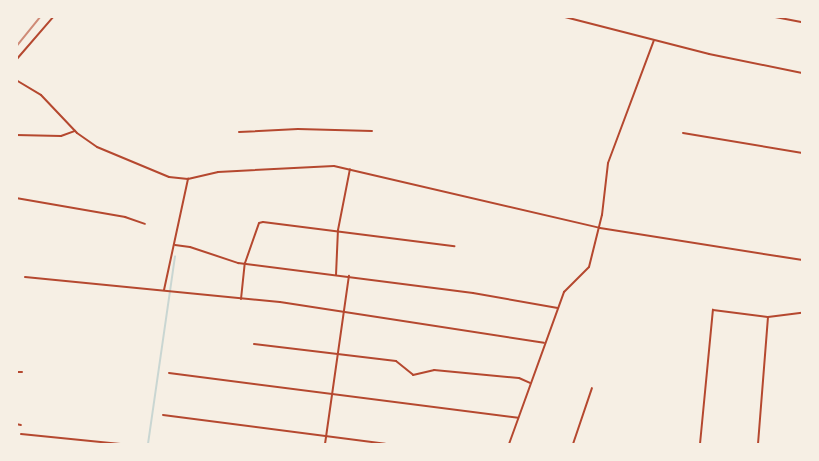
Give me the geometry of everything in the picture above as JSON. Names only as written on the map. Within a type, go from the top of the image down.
[{"type":"street","points":[[16,60],[54,16]]},
{"type":"street","points":[[561,16],[752,64],[802,73]]},
{"type":"street","points":[[770,16],[802,22]]},
{"type":"street","points":[[509,444],[564,292],[590,267],[600,228],[608,163],[654,40]]},
{"type":"street","points":[[16,80],[41,95],[75,131],[96,147],[169,177],[188,180],[218,172],[334,166],[600,228],[802,260]]},
{"type":"street","points":[[239,132],[343,129],[372,131]]},
{"type":"street","points":[[16,135],[61,136],[75,131]]},
{"type":"street","points":[[683,133],[802,153]]},
{"type":"street","points":[[336,275],[338,230],[350,169]]},
{"type":"street","points":[[164,290],[188,180]]},
{"type":"street","points":[[16,198],[125,217],[145,224]]},
{"type":"street","points":[[242,299],[245,263],[259,224],[263,222],[454,246]]},
{"type":"street","points":[[175,245],[190,247],[230,262],[473,292],[558,308]]},
{"type":"street","points":[[325,444],[340,354],[349,276]]},
{"type":"street","points":[[25,277],[242,299],[544,343]]},
{"type":"street","points":[[700,444],[713,310],[768,317],[802,313]]},
{"type":"street","points":[[758,444],[768,317]]},
{"type":"street","points":[[254,344],[396,361],[413,375],[434,370],[519,378],[530,383]]},
{"type":"street","points":[[16,372],[21,372]]},
{"type":"street","points":[[169,373],[518,418]]},
{"type":"street","points":[[573,444],[592,388]]},
{"type":"street","points":[[163,415],[385,444]]},
{"type":"street","points":[[16,424],[21,425]]},
{"type":"street","points":[[21,434],[121,444]]},
{"type":"waterway","points":[[148,444],[175,257]]},
{"type":"railway","points":[[16,47],[41,16]]}]
